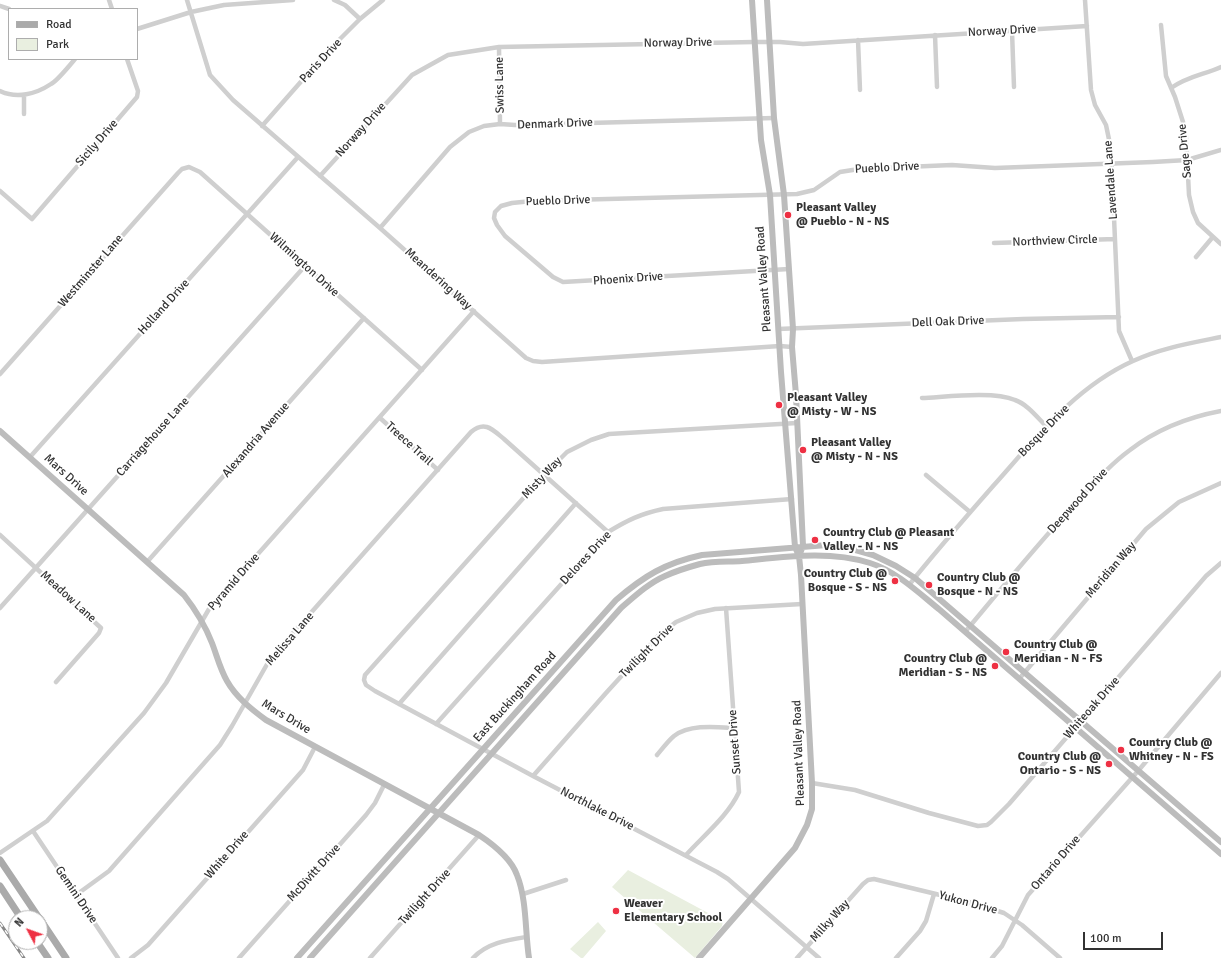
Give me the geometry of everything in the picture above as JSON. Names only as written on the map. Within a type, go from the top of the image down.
[{"type":"main road","name":"Pleasant Valley Road","points":[[699,958],[795,848],[807,825],[812,809],[812,783],[799,556],[795,547],[778,329],[770,195],[761,140],[752,0]]},
{"type":"main road","name":"Pleasant Valley Road","points":[[767,0],[774,118],[784,195],[793,329],[792,346],[803,546],[799,556]]},
{"type":"main road","name":"Mars Drive","points":[[0,431],[184,595],[202,621],[227,681],[244,703],[266,720],[490,842],[510,863],[517,874],[523,894],[529,958]]},
{"type":"main road","name":"East Buckingham Road","points":[[297,958],[616,600],[632,586],[653,572],[684,558],[702,555],[803,546],[833,546],[864,551],[887,561],[915,578],[971,625],[1221,842]]},
{"type":"main road","name":"East Buckingham Road","points":[[310,958],[621,608],[642,590],[665,576],[700,564],[799,556],[831,556],[870,563],[891,573],[909,585],[965,632],[1221,854]]},
{"type":"main road","points":[[0,860],[34,910]]},
{"type":"main road","points":[[0,886],[16,910]]},
{"type":"main road","points":[[48,931],[66,958]]},
{"type":"street","name":"Meandering Way","points":[[187,0],[210,75],[233,100],[526,358],[533,361],[542,362],[792,346]]},
{"type":"street","points":[[138,29],[191,12],[224,5],[293,0]]},
{"type":"street","points":[[334,0],[351,10],[360,19]]},
{"type":"street","name":"Paris Drive","points":[[262,126],[327,52],[360,19],[383,0]]},
{"type":"street","name":"Lavendale Lane","points":[[1085,0],[1090,90],[1095,105],[1107,130],[1113,164],[1119,331],[1132,361]]},
{"type":"street","name":"Norway Drive","points":[[320,176],[412,75],[448,55],[499,46],[754,42],[803,44],[1087,26]]},
{"type":"street","name":"Sage Drive","points":[[1161,26],[1166,76],[1184,122],[1188,160],[1189,195],[1193,212],[1198,223],[1212,238],[1221,244]]},
{"type":"street","points":[[1012,31],[1014,87]]},
{"type":"street","points":[[935,35],[937,87]]},
{"type":"street","points":[[858,40],[860,90]]},
{"type":"street","name":"Swiss Lane","points":[[499,46],[500,124]]},
{"type":"street","points":[[0,91],[6,94],[24,95],[36,92],[52,84],[74,60]]},
{"type":"street","name":"Sicily Drive","points":[[0,191],[32,219],[137,97],[138,91],[127,60]]},
{"type":"street","points":[[1171,88],[1189,77],[1221,67]]},
{"type":"street","points":[[24,95],[24,114]]},
{"type":"street","name":"Denmark Drive","points":[[380,228],[450,147],[469,132],[484,126],[500,124],[515,125],[774,118]]},
{"type":"street","name":"Pueblo Drive","points":[[494,218],[495,212],[501,206],[512,203],[532,201],[784,195],[806,193],[820,186],[840,172],[859,169],[952,165],[995,168],[1113,164],[1188,160],[1221,150]]},
{"type":"street","name":"Holland Drive","points":[[30,457],[298,157]]},
{"type":"street","name":"Wilmington Drive","points":[[182,169],[189,167],[200,172],[422,370]]},
{"type":"street","name":"Westminster Lane","points":[[0,374],[182,169]]},
{"type":"street","name":"Phoenix Drive","points":[[494,218],[497,225],[506,236],[553,278],[563,282],[789,269]]},
{"type":"street","points":[[1196,257],[1212,238]]},
{"type":"street","name":"Northview Circle","points":[[994,243],[1115,239]]},
{"type":"street","name":"Carriagehouse Lane","points":[[0,608],[305,266]]},
{"type":"street","name":"Pyramid Drive","points":[[0,853],[47,821],[144,712],[166,683],[210,609],[474,311]]},
{"type":"street","name":"Dell Oak Drive","points":[[778,329],[1023,319],[1118,317]]},
{"type":"street","name":"Alexandria Avenue","points":[[147,562],[364,318]]},
{"type":"street","name":"Bosque Drive","points":[[909,585],[970,512],[1046,426],[1074,400],[1100,380],[1132,361],[1157,351],[1221,337]]},
{"type":"street","points":[[922,398],[1000,396],[1016,400],[1028,408],[1046,426]]},
{"type":"street","name":"Deepwood Drive","points":[[965,632],[1061,520],[1112,464],[1131,449],[1178,423],[1221,411]]},
{"type":"street","name":"Treece Trail","points":[[380,418],[438,470]]},
{"type":"street","name":"Misty Way","points":[[364,680],[365,675],[566,452],[591,440],[609,434],[797,423]]},
{"type":"street","name":"Melissa Lane","points":[[76,895],[109,871],[220,745],[270,659],[471,432],[477,427],[482,426],[491,429],[544,475]]},
{"type":"street","points":[[544,475],[608,532]]},
{"type":"street","points":[[926,475],[970,512]]},
{"type":"street","name":"Meridian Way","points":[[1019,679],[1146,529],[1179,502],[1221,483]]},
{"type":"street","name":"Delores Drive","points":[[436,724],[608,532],[631,518],[646,512],[663,509],[792,499]]},
{"type":"street","points":[[399,704],[576,503]]},
{"type":"street","name":"Meadow Lane","points":[[0,535],[101,628],[99,633],[56,682]]},
{"type":"street","name":"Whiteoak Drive","points":[[812,783],[856,790],[929,813],[978,826],[987,825],[992,822],[1009,804],[1206,576],[1221,563]]},
{"type":"street","name":"Twilight Drive","points":[[533,776],[658,636],[676,622],[697,613],[726,608],[802,604]]},
{"type":"street","name":"Sunset Drive","points":[[686,855],[726,812],[734,802],[739,792],[726,608]]},
{"type":"street","name":"Ontario Drive","points":[[992,958],[1002,946],[1028,895],[1138,771],[1221,673]]},
{"type":"street","name":"Northlake Drive","points":[[364,680],[366,685],[399,704],[484,748],[533,776],[686,855],[728,879],[819,958]]},
{"type":"street","points":[[657,755],[673,736],[680,732],[694,728],[715,726],[734,728]]},
{"type":"street","name":"White Drive","points":[[132,958],[148,945],[303,770],[315,747]]},
{"type":"street","name":"McDivitt Drive","points":[[239,958],[366,815],[375,803],[384,785]]},
{"type":"street","name":"Gemini Drive","points":[[33,831],[118,958]]},
{"type":"street","name":"Twilight Drive","points":[[370,958],[479,835]]},
{"type":"street","name":"Yukon Drive","points":[[862,884],[868,880],[874,879],[968,902],[1004,913],[1015,919],[1060,958]]},
{"type":"street","points":[[523,894],[566,880]]},
{"type":"street","name":"Milky Way","points":[[797,958],[862,884]]},
{"type":"street","points":[[896,958],[920,931],[926,921],[934,894]]},
{"type":"street","points":[[473,958],[487,947],[504,941],[526,937]]},
{"type":"green space","points":[[628,870],[723,921],[722,926],[695,958],[612,887]]},
{"type":"green space","points":[[598,922],[606,931],[583,958],[581,958],[570,949]]},
{"type":"railway","points":[[0,923],[24,958]]},
{"type":"place","name":"Pleasant Valley @ Pueblo - N - NS","points":[[788,215]]},
{"type":"place","name":"Pleasant Valley @ Misty - W - NS","points":[[779,405]]},
{"type":"place","name":"Pleasant Valley @ Misty - N - NS","points":[[803,450]]},
{"type":"place","name":"Country Club @ Pleasant Valley - N - NS","points":[[815,540]]},
{"type":"place","name":"Country Club @ Bosque - S - NS","points":[[895,581]]},
{"type":"place","name":"Country Club @ Bosque - N - NS","points":[[929,585]]},
{"type":"place","name":"Country Club @ Meridian - N - FS","points":[[1006,652]]},
{"type":"place","name":"Country Club @ Meridian - S - NS","points":[[995,666]]},
{"type":"place","name":"Country Club @ Whitney - N - FS","points":[[1121,750]]},
{"type":"place","name":"Country Club @ Ontario - S - NS","points":[[1109,764]]},
{"type":"place","name":"Weaver Elementary School","points":[[616,911]]}]
